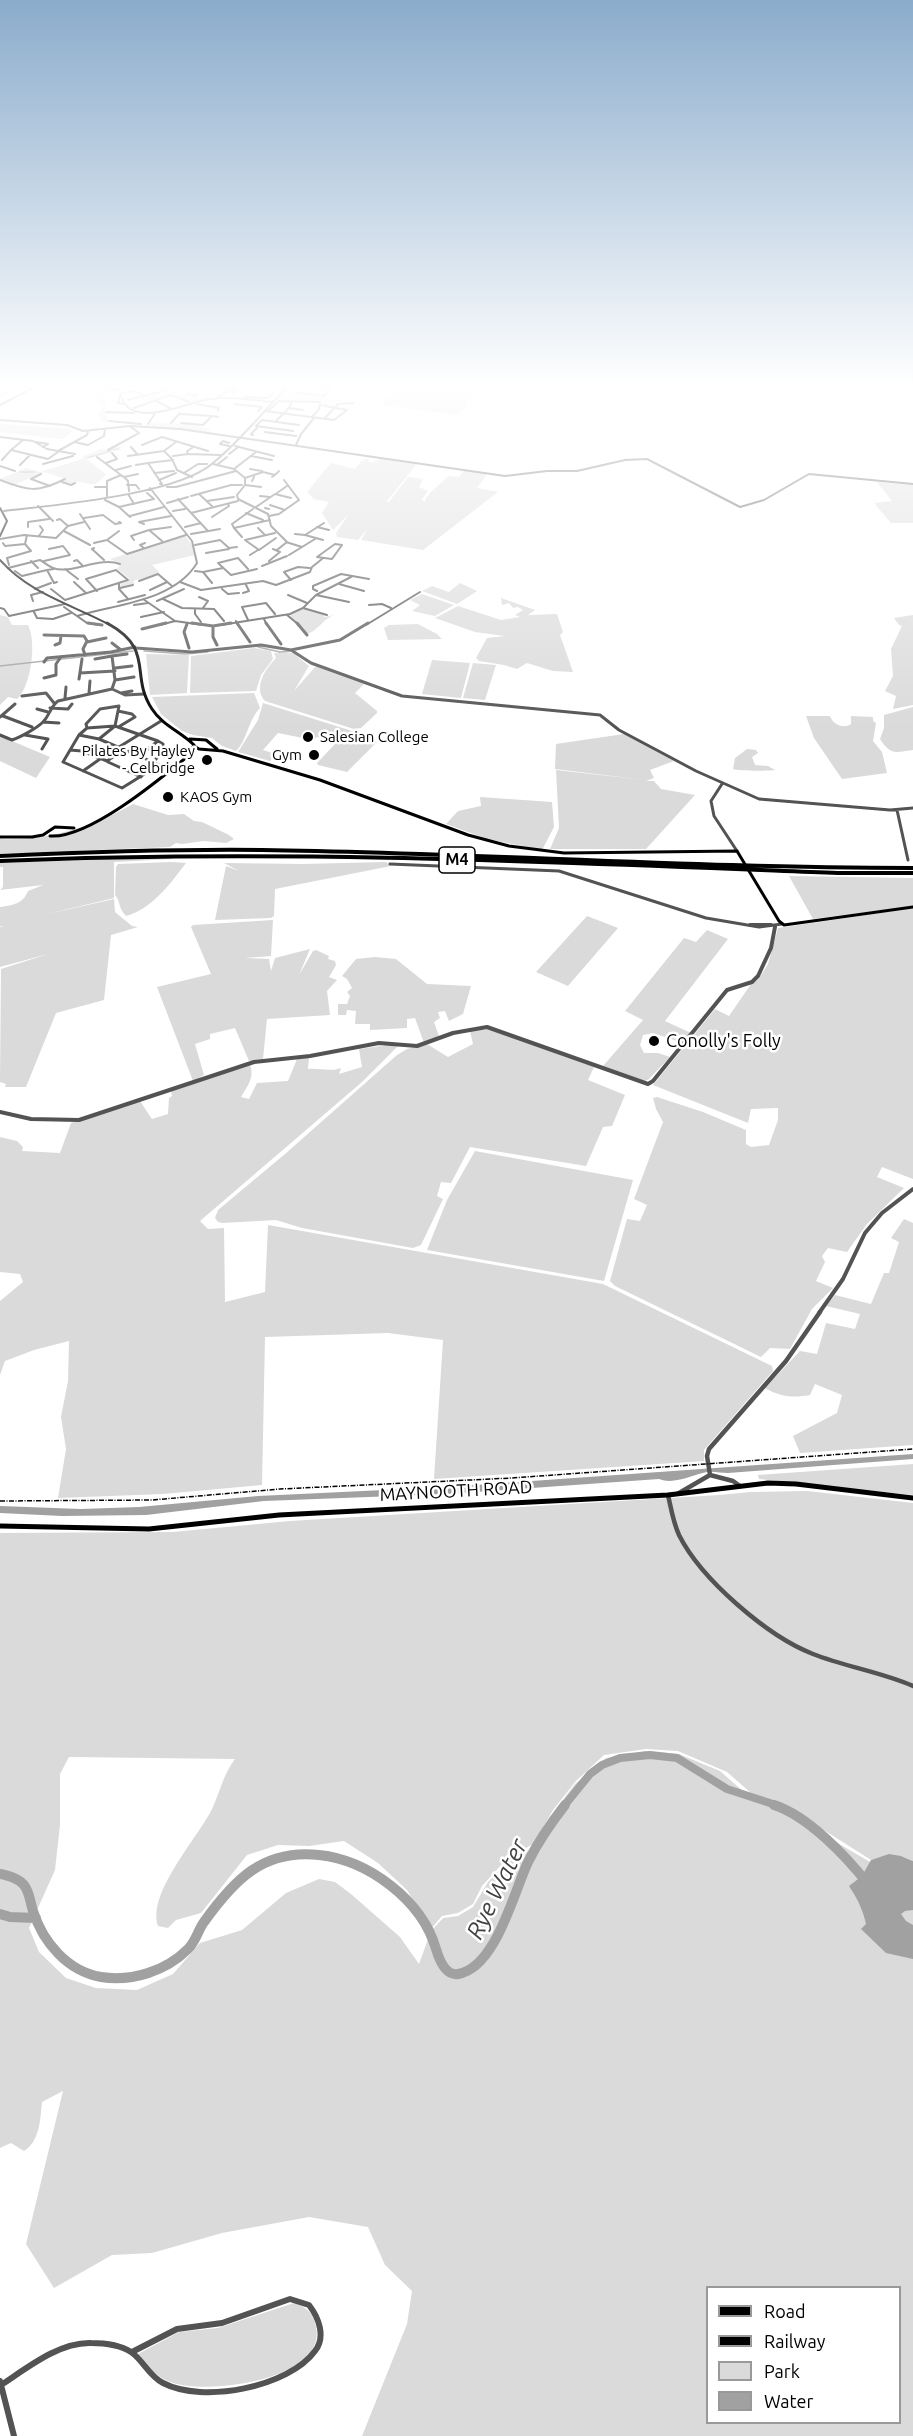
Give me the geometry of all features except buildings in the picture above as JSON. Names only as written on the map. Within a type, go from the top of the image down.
[{"type":"highway","name":"M4","points":[[0,858],[145,850],[261,850],[913,868]]},
{"type":"highway","name":"M4","points":[[0,858],[261,854],[826,873],[913,873]]},
{"type":"main road","points":[[0,538],[7,521],[2,510]]},
{"type":"main road","points":[[0,560],[25,585],[120,632],[136,647],[141,659],[144,694],[150,708],[161,721],[194,746],[223,752],[340,787],[494,843],[549,852],[736,851],[782,924],[913,907]]},
{"type":"main road","points":[[180,734],[209,743],[223,752]]},
{"type":"main road","points":[[188,756],[200,740]]},
{"type":"main road","points":[[0,837],[57,837],[85,826],[124,807],[188,756],[209,743]]},
{"type":"main road","points":[[32,837],[43,835],[49,830],[85,826]]},
{"type":"main road","points":[[61,828],[64,831],[63,834]]},
{"type":"main road","points":[[49,830],[50,836]]},
{"type":"main road","name":"MAYNOOTH ROAD","points":[[0,1526],[149,1529],[279,1515],[668,1495],[740,1485],[796,1484],[913,1498]]},
{"type":"street","points":[[2,510],[74,501]]},
{"type":"street","points":[[108,501],[113,506],[119,507],[150,501]]},
{"type":"street","points":[[77,616],[164,591],[195,571],[198,559],[195,545],[160,501]]},
{"type":"street","points":[[167,503],[173,501]]},
{"type":"street","points":[[179,501],[208,531]]},
{"type":"street","points":[[207,501],[219,514]]},
{"type":"street","points":[[191,513],[239,501],[270,518]]},
{"type":"street","points":[[258,501],[263,502]]},
{"type":"street","points":[[234,528],[270,518],[298,501]]},
{"type":"street","points":[[726,501],[738,507],[758,501]]},
{"type":"street","points":[[259,550],[231,524],[263,502]]},
{"type":"street","points":[[212,517],[229,506],[227,503]]},
{"type":"street","points":[[28,527],[28,522],[51,520],[52,518],[37,506]]},
{"type":"street","points":[[119,507],[130,517],[165,507]]},
{"type":"street","points":[[269,508],[285,510]]},
{"type":"street","points":[[173,511],[186,509]]},
{"type":"street","points":[[81,513],[90,529]]},
{"type":"street","points":[[246,513],[264,520]]},
{"type":"street","points":[[0,538],[27,535],[59,537],[68,526],[103,515],[115,524],[121,524],[119,522]]},
{"type":"street","points":[[144,524],[137,521],[150,521],[171,516]]},
{"type":"street","points":[[270,518],[271,526],[286,541],[303,547]]},
{"type":"street","points":[[57,520],[60,519],[68,526]]},
{"type":"street","points":[[150,521],[154,526]]},
{"type":"street","points":[[185,526],[201,523]]},
{"type":"street","points":[[305,535],[324,523]]},
{"type":"street","points":[[39,536],[43,530],[40,526]]},
{"type":"street","points":[[134,540],[131,536],[171,527]]},
{"type":"street","points":[[316,527],[329,530]]},
{"type":"street","points":[[258,528],[266,535]]},
{"type":"street","points":[[191,534],[220,529]]},
{"type":"street","points":[[17,531],[20,536]]},
{"type":"street","points":[[64,531],[90,545]]},
{"type":"street","points":[[94,543],[107,540],[119,531]]},
{"type":"street","points":[[149,531],[162,541]]},
{"type":"street","points":[[244,538],[276,532]]},
{"type":"street","points":[[295,534],[323,540]]},
{"type":"street","points":[[25,544],[27,535]]},
{"type":"street","points":[[107,540],[124,554],[186,535]]},
{"type":"street","points":[[217,536],[229,549]]},
{"type":"street","points":[[48,537],[51,544]]},
{"type":"street","points":[[250,555],[276,538]]},
{"type":"street","points":[[262,566],[303,547],[315,538]]},
{"type":"street","points":[[195,545],[220,540]]},
{"type":"street","points":[[270,563],[269,561],[280,552],[275,549],[286,541]]},
{"type":"street","points":[[3,543],[5,546],[25,544]]},
{"type":"street","points":[[144,548],[140,545],[145,543]]},
{"type":"street","points":[[25,544],[31,551]]},
{"type":"street","points":[[180,582],[201,590],[222,589],[264,581],[274,585],[311,572],[322,559],[332,559],[342,544],[335,544],[317,556],[322,559]]},
{"type":"street","points":[[49,549],[63,546],[83,567]]},
{"type":"street","points":[[206,554],[237,547]]},
{"type":"street","points":[[94,549],[92,549],[105,561]]},
{"type":"street","points":[[36,550],[7,558],[8,567],[31,560],[72,558]]},
{"type":"street","points":[[25,553],[38,568]]},
{"type":"street","points":[[214,563],[238,558],[248,569]]},
{"type":"street","points":[[15,571],[22,576],[47,570],[83,567],[111,560],[120,564]]},
{"type":"street","points":[[44,561],[54,569]]},
{"type":"street","points":[[218,562],[231,575],[257,569]]},
{"type":"street","points":[[91,565],[96,570]]},
{"type":"street","points":[[65,568],[87,593]]},
{"type":"street","points":[[195,571],[203,572],[223,568]]},
{"type":"street","points":[[292,580],[284,572],[296,568],[310,568]]},
{"type":"street","points":[[47,570],[54,583],[57,582]]},
{"type":"street","points":[[51,590],[64,600],[97,591],[128,580],[117,570],[86,579],[97,591]]},
{"type":"street","points":[[203,572],[212,583]]},
{"type":"street","points":[[139,580],[157,574],[172,586]]},
{"type":"street","points":[[317,591],[313,589],[313,586],[337,576],[369,579]]},
{"type":"street","points":[[142,599],[175,621],[213,626],[286,615],[303,608],[316,595],[351,577]]},
{"type":"street","points":[[150,590],[167,582]]},
{"type":"street","points":[[35,589],[48,583]]},
{"type":"street","points":[[115,590],[119,584]]},
{"type":"street","points":[[339,584],[364,591]]},
{"type":"street","points":[[115,590],[133,585]]},
{"type":"street","points":[[222,589],[228,594],[241,593],[249,591],[246,585]]},
{"type":"street","points":[[106,588],[115,590],[131,602]]},
{"type":"street","points":[[157,601],[184,589]]},
{"type":"street","points":[[164,591],[172,595]]},
{"type":"street","points":[[33,601],[31,595],[43,592]]},
{"type":"street","points":[[292,651],[340,640],[420,592]]},
{"type":"street","points":[[131,602],[145,595]]},
{"type":"street","points":[[288,595],[307,603]]},
{"type":"street","points":[[316,595],[349,602]]},
{"type":"street","points":[[199,597],[208,601],[203,608]]},
{"type":"street","points":[[163,599],[175,608],[215,610],[224,621]]},
{"type":"street","points":[[118,602],[149,603]]},
{"type":"street","points":[[248,620],[242,607],[256,603],[266,603],[275,614]]},
{"type":"street","points":[[369,605],[382,604],[392,609]]},
{"type":"street","points":[[9,616],[64,606],[87,623],[102,625]]},
{"type":"street","points":[[0,608],[6,610],[12,621]]},
{"type":"street","points":[[303,608],[327,615]]},
{"type":"street","points":[[195,609],[195,614],[201,622]]},
{"type":"street","points":[[34,612],[36,618],[46,619],[71,613]]},
{"type":"street","points":[[141,616],[164,612]]},
{"type":"street","points":[[286,615],[307,635]]},
{"type":"street","points":[[264,619],[266,625],[278,637],[280,644]]},
{"type":"street","points":[[142,629],[175,621]]},
{"type":"street","points":[[236,621],[250,642]]},
{"type":"street","points":[[187,624],[184,632],[189,648]]},
{"type":"street","points":[[213,626],[213,637],[218,645]]},
{"type":"street","points":[[45,635],[82,636],[87,642]]},
{"type":"street","points":[[55,645],[60,643],[61,636]]},
{"type":"street","points":[[87,642],[104,640]]},
{"type":"street","points":[[79,679],[84,657],[83,649],[87,642]]},
{"type":"street","points":[[112,643],[121,650]]},
{"type":"street","points":[[44,661],[84,657],[136,647],[192,651],[259,645],[292,651],[311,663],[402,696],[600,716],[619,730],[722,784],[759,799],[897,810],[913,808]]},
{"type":"street","points":[[95,659],[126,654]]},
{"type":"street","points":[[112,656],[116,680],[112,689]]},
{"type":"street","points":[[46,677],[56,674],[59,659]]},
{"type":"street","points":[[80,673],[132,666]]},
{"type":"street","points":[[116,680],[134,677]]},
{"type":"street","points":[[89,693],[90,681]]},
{"type":"street","points":[[65,698],[66,687]]},
{"type":"street","points":[[0,735],[12,740],[25,735],[43,722],[54,703],[65,698],[112,689],[121,694],[144,694]]},
{"type":"street","points":[[121,694],[132,691]]},
{"type":"street","points":[[22,696],[26,693],[46,693],[54,703]]},
{"type":"street","points":[[15,704],[2,716],[33,728]]},
{"type":"street","points":[[50,708],[68,709],[72,704]]},
{"type":"street","points":[[87,728],[86,724],[97,709],[117,706],[115,726],[99,739]]},
{"type":"street","points":[[37,710],[48,712]]},
{"type":"street","points":[[118,711],[132,714],[135,717],[124,721],[120,726]]},
{"type":"street","points":[[119,747],[161,721]]},
{"type":"street","points":[[43,722],[59,723]]},
{"type":"street","points":[[79,735],[99,739],[159,766],[122,788],[63,762],[79,735],[87,728],[120,726],[158,741],[163,744],[163,750],[153,762]]},
{"type":"street","points":[[25,735],[48,739],[42,748]]},
{"type":"street","points":[[139,756],[158,741]]},
{"type":"street","points":[[95,757],[113,745]]},
{"type":"street","points":[[70,750],[82,751],[141,777]]},
{"type":"street","points":[[107,761],[124,750]]},
{"type":"street","points":[[83,771],[101,759]]},
{"type":"street","points":[[722,784],[711,801],[714,816],[736,851]]},
{"type":"street","points":[[897,810],[908,860]]},
{"type":"street","points":[[390,864],[559,871],[706,918],[753,927],[776,927],[782,924]]},
{"type":"street","points":[[0,1112],[31,1119],[79,1120],[254,1062],[310,1056],[379,1043],[422,1045],[453,1033],[487,1028],[648,1084],[653,1081],[727,990],[732,986],[752,982],[759,976],[771,948],[776,927]]},
{"type":"street","points":[[710,1474],[707,1460],[709,1449],[795,1347],[843,1279],[865,1233],[882,1213],[913,1189]]},
{"type":"street","points":[[710,1474],[734,1480],[740,1485]]},
{"type":"street","points":[[679,1493],[683,1488],[702,1482],[710,1474]]},
{"type":"street","points":[[668,1495],[678,1534],[687,1550],[736,1606],[760,1625],[779,1638],[814,1654],[883,1674],[913,1686]]},
{"type":"street","points":[[15,2436],[0,2383],[47,2357],[82,2343],[106,2344],[132,2352],[152,2376],[166,2385],[193,2391],[227,2391],[280,2379],[293,2373],[316,2352],[320,2339],[320,2326],[309,2305],[290,2299],[222,2323],[177,2328],[132,2352]]},
{"type":"green space","points":[[322,501],[387,501],[388,503],[390,501],[487,501],[423,550],[361,540],[368,528],[358,540],[337,537],[336,533],[349,514],[333,530],[322,513],[329,502]]},
{"type":"green space","points":[[913,501],[913,523],[891,523],[874,503]]},
{"type":"green space","points":[[185,536],[193,546],[195,555],[152,565],[160,573],[133,581],[135,584],[120,587],[121,584],[129,581],[129,578],[117,569],[121,564],[110,559]]},
{"type":"green space","points":[[460,583],[477,591],[457,604],[422,591],[432,586],[449,592]]},
{"type":"green space","points":[[422,594],[454,605],[435,616],[412,611],[420,605],[410,600]]},
{"type":"green space","points":[[501,598],[535,610],[528,615],[557,614],[563,632],[560,635],[573,672],[553,671],[527,663],[517,669],[479,661],[476,658],[487,638],[505,636],[475,632],[435,618],[458,606],[501,620],[520,617],[515,615],[523,610],[518,607],[513,608],[509,603],[502,605]]},
{"type":"green space","points":[[304,609],[324,615],[324,617],[334,615],[306,634],[289,616]]},
{"type":"green space","points":[[0,615],[8,617],[12,625],[28,625],[31,633],[32,653],[29,675],[22,693],[17,699],[8,697],[0,705]]},
{"type":"green space","points":[[913,615],[913,705],[893,709],[896,696],[885,691],[893,676],[891,649],[902,626],[894,618]]},
{"type":"green space","points":[[418,624],[442,639],[388,640],[384,628],[389,625]]},
{"type":"green space","points":[[254,648],[271,651],[273,659],[261,675],[256,691],[190,693],[191,656]]},
{"type":"green space","points":[[274,653],[293,653],[309,666],[294,691],[316,666],[364,684],[355,693],[377,713],[361,728],[354,729],[265,701],[260,690],[262,679],[276,658]]},
{"type":"green space","points":[[146,654],[189,655],[187,693],[150,695]]},
{"type":"green space","points":[[432,660],[470,663],[461,698],[422,694]]},
{"type":"green space","points":[[473,663],[496,665],[485,700],[463,698]]},
{"type":"green space","points":[[254,693],[260,708],[236,751],[222,746],[212,738],[182,731],[161,714],[152,697]]},
{"type":"green space","name":"Salesian College","points":[[263,703],[349,730],[377,742],[347,772],[318,765],[317,763],[337,742],[317,737],[313,740],[278,733],[263,750],[276,754],[270,761],[238,752],[258,720]]},
{"type":"green space","points":[[913,707],[913,750],[894,752],[887,748],[880,739],[884,728],[884,715]]},
{"type":"green space","points":[[806,716],[830,716],[836,724],[842,726],[851,724],[851,716],[873,717],[876,723],[873,741],[882,752],[887,773],[842,779],[814,738]]},
{"type":"green space","points":[[624,734],[674,761],[650,770],[654,778],[646,781],[654,781],[661,789],[695,795],[646,849],[550,849],[559,828],[556,770],[645,780],[555,769],[556,744]]},
{"type":"green space","points":[[0,736],[50,757],[36,778],[0,761]]},
{"type":"green space","points":[[747,749],[756,750],[758,753],[752,757],[755,765],[768,766],[775,770],[733,769],[735,758]]},
{"type":"green space","points":[[480,797],[552,802],[554,827],[542,850],[487,839],[446,824],[458,811],[481,806]]},
{"type":"green space","points":[[133,804],[168,815],[184,814],[234,839],[226,843],[204,841],[176,843],[170,847],[0,854],[0,839],[35,838],[69,831],[86,826]]},
{"type":"green space","points":[[171,857],[172,859],[114,862],[114,898],[43,915],[114,899],[115,912],[132,926],[138,927],[111,935],[104,1000],[56,1013],[26,1087],[5,1087],[6,1084],[0,1082],[1,969],[48,954],[0,967],[0,927],[3,926],[0,926],[0,907],[17,903],[28,891],[43,885],[0,890],[3,887],[3,867],[0,867],[0,863]]},
{"type":"green space","points":[[386,862],[391,866],[275,889],[274,916],[271,918],[215,920],[226,866],[239,871],[224,863]]},
{"type":"green space","points":[[186,863],[152,902],[126,916],[115,895],[118,864]]},
{"type":"green space","points":[[789,876],[913,878],[913,906],[813,919]]},
{"type":"green space","points":[[913,908],[913,1179],[882,1167],[877,1177],[904,1188],[867,1224],[847,1252],[828,1248],[822,1256],[825,1262],[816,1281],[833,1288],[812,1309],[790,1349],[770,1348],[761,1357],[615,1286],[610,1281],[627,1219],[640,1221],[647,1205],[634,1199],[663,1122],[653,1098],[657,1097],[703,1112],[746,1130],[746,1144],[751,1147],[769,1145],[778,1120],[778,1108],[751,1109],[748,1123],[653,1085],[715,1009],[729,1016],[751,984],[758,980],[768,964],[778,928]]},
{"type":"green space","points":[[587,916],[618,928],[568,986],[536,972]]},
{"type":"green space","points":[[273,920],[271,956],[245,958],[269,959],[271,971],[275,958],[310,949],[299,975],[313,951],[316,950],[329,956],[328,959],[335,961],[336,965],[329,977],[337,980],[327,991],[330,1015],[267,1019],[263,1059],[249,1061],[235,1028],[210,1034],[210,1039],[195,1044],[204,1075],[193,1081],[157,987],[211,974],[191,927],[193,925]]},
{"type":"green space","points":[[707,930],[728,939],[665,1021],[691,1033],[683,1043],[653,1033],[643,1035],[640,1045],[644,1053],[658,1053],[670,1057],[648,1080],[644,1081],[603,1066],[643,1020],[625,1011],[684,938],[696,942]]},
{"type":"green space","points":[[375,957],[396,959],[427,984],[471,986],[463,1014],[449,1021],[445,1011],[438,1012],[440,1018],[434,1022],[439,1036],[424,1043],[415,1018],[407,1019],[407,1028],[370,1030],[370,1024],[355,1024],[356,1011],[347,1010],[346,1015],[338,1015],[338,1004],[347,1004],[350,996],[347,992],[352,988],[347,979],[342,976],[356,959]]},
{"type":"green space","points":[[489,1029],[594,1067],[588,1080],[625,1095],[612,1126],[603,1127],[586,1166],[470,1147],[451,1183],[441,1182],[437,1196],[443,1199],[421,1245],[413,1248],[302,1228],[276,1220],[223,1223],[218,1222],[215,1218],[218,1210],[397,1055],[407,1049],[427,1044],[448,1057],[473,1044],[470,1031]]},
{"type":"green space","points":[[398,1046],[362,1082],[200,1221],[208,1229],[224,1228],[225,1302],[265,1292],[268,1225],[603,1284],[772,1366],[773,1371],[704,1450],[704,1461],[434,1479],[443,1340],[388,1333],[265,1337],[262,1485],[163,1494],[58,1498],[66,1449],[61,1417],[68,1381],[69,1341],[34,1350],[5,1361],[0,1375],[0,1301],[23,1282],[20,1274],[0,1272],[0,1137],[17,1141],[23,1147],[22,1151],[60,1153],[71,1123],[140,1101],[152,1119],[168,1114],[171,1091],[250,1065],[251,1078],[241,1097],[249,1099],[257,1083],[288,1081],[297,1059],[309,1057],[308,1069],[341,1068],[339,1074],[362,1067],[359,1049]]},
{"type":"green space","points":[[475,1151],[633,1180],[604,1281],[427,1250],[447,1200]]},
{"type":"green space","points":[[904,1219],[913,1223],[913,1445],[800,1453],[793,1436],[837,1413],[842,1395],[815,1384],[810,1395],[798,1396],[781,1395],[765,1388],[800,1351],[817,1354],[826,1323],[855,1329],[860,1314],[826,1306],[835,1295],[871,1304],[884,1273],[889,1273],[899,1242],[891,1238]]},
{"type":"green space","points":[[913,1464],[913,1495],[759,1479],[758,1475]]},
{"type":"green space","points":[[807,1491],[913,1503],[913,1861],[892,1856],[871,1860],[786,1806],[751,1793],[727,1772],[678,1751],[646,1749],[604,1755],[576,1781],[553,1810],[536,1840],[575,1784],[606,1758],[645,1751],[679,1754],[720,1771],[744,1792],[913,1887],[913,2436],[362,2436],[407,2324],[412,2291],[385,2265],[368,2227],[309,2217],[222,2233],[152,2253],[112,2255],[54,2288],[26,2244],[63,2091],[42,2102],[38,2130],[29,2147],[24,2151],[11,2143],[0,2148],[0,1533],[173,1532],[290,1521]],"holes":[[[69,1757],[235,1759],[212,1809],[166,1882],[157,1913],[158,1926],[168,1928],[176,1920],[201,1913],[247,1855],[278,1845],[309,1846],[344,1841],[378,1863],[407,1890],[431,1929],[442,1916],[458,1913],[473,1904],[482,1886],[505,1861],[536,1842],[533,1848],[506,1863],[488,1882],[473,1907],[458,1916],[443,1918],[431,1931],[419,1964],[400,1937],[351,1894],[335,1882],[319,1879],[286,1893],[242,1930],[200,1943],[173,1974],[137,1990],[96,1988],[66,1978],[39,1952],[29,1928],[55,1870],[60,1825],[60,1774]]]},
{"type":"green space","points":[[294,2303],[311,2314],[314,2320],[316,2340],[307,2356],[289,2369],[266,2378],[214,2387],[173,2383],[149,2368],[138,2354],[179,2332],[218,2328]]},
{"type":"water","points":[[913,1454],[913,1459],[728,1473],[710,1472],[671,1481],[659,1479],[447,1494],[264,1501],[146,1515],[62,1516],[0,1513],[0,1506],[81,1509],[139,1507],[258,1496],[447,1487]]},
{"type":"water","points":[[889,1854],[913,1861],[913,1910],[901,1914],[913,1925],[913,1959],[886,1953],[861,1929],[866,1924],[865,1919],[849,1886],[862,1876],[871,1860]]},
{"type":"waterway","points":[[258,647],[280,652],[291,651]]},
{"type":"waterway","points":[[0,666],[133,651]]},
{"type":"waterway","points":[[144,651],[185,654],[208,652]]},
{"type":"waterway","name":"Rye Water","points":[[564,1806],[590,1774],[602,1765],[620,1758],[650,1755],[677,1758],[727,1789],[779,1806]]},
{"type":"waterway","name":"Rye Water","points":[[36,1918],[50,1944],[77,1969],[101,1977],[136,1976],[159,1969],[179,1957],[191,1946],[215,1907],[252,1870],[282,1857],[299,1854],[319,1855],[338,1858],[356,1865],[391,1886],[419,1914],[446,1970],[458,1974],[471,1969],[493,1944],[510,1909],[528,1862],[565,1805]]},
{"type":"waterway","name":"Rye Water","points":[[774,1805],[787,1810],[813,1827],[849,1861],[868,1884]]},
{"type":"waterway","name":"Rye Water","points":[[0,1874],[16,1879],[24,1885],[36,1918]]},
{"type":"waterway","points":[[0,1914],[10,1917],[36,1918]]},
{"type":"railway","points":[[0,1501],[152,1500],[280,1489],[512,1478],[913,1449]]},
{"type":"place","name":"Salesian College","points":[[308,737]]},
{"type":"place","name":"Gym","points":[[314,755]]},
{"type":"place","name":"Pilates By Hayley - Celbridge","points":[[207,760]]},
{"type":"place","name":"KAOS Gym","points":[[168,797]]},
{"type":"place","name":"Conolly's Folly","points":[[654,1041]]}]
